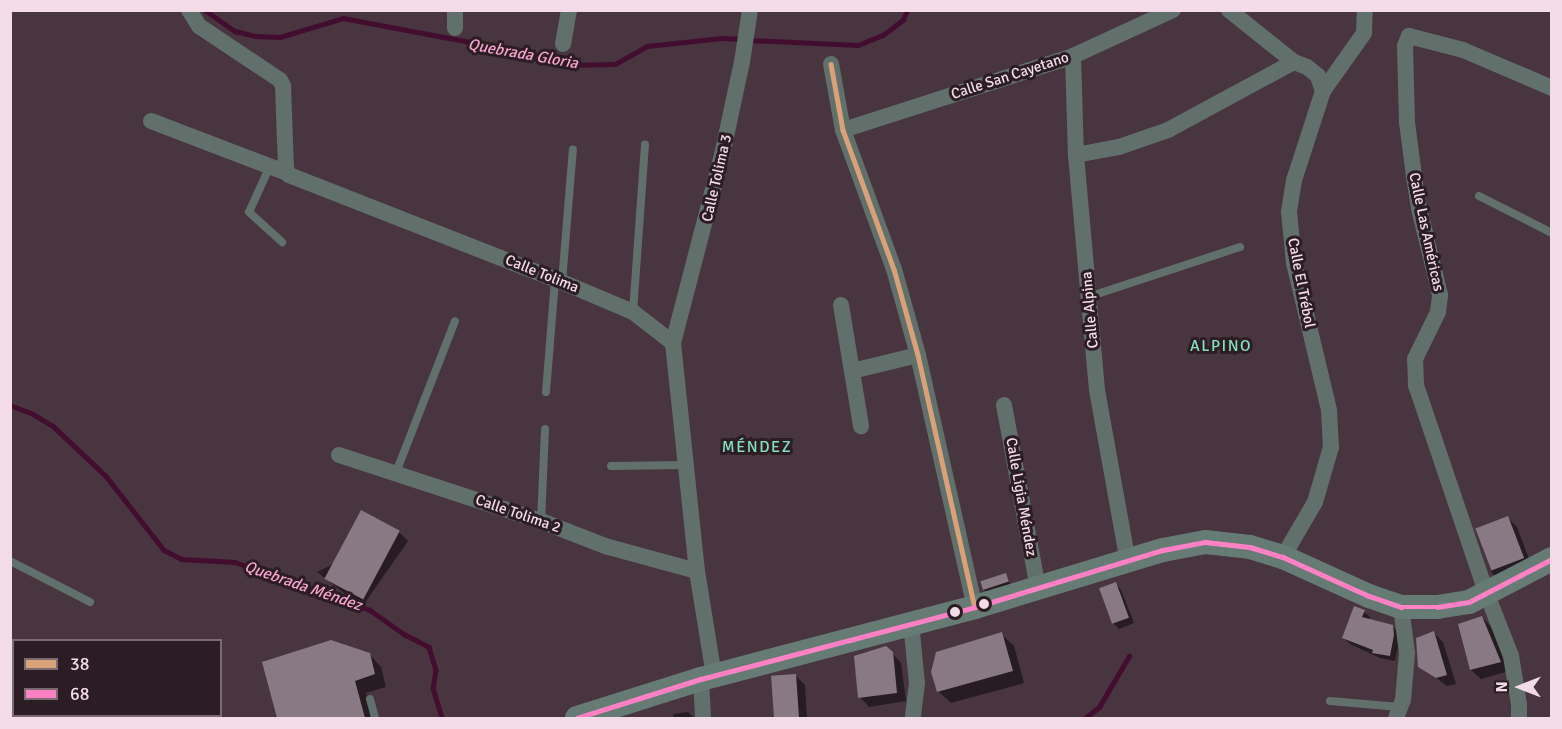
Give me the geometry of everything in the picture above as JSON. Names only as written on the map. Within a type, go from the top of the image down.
[{"type":"main road","points":[[577,718],[707,677],[975,607],[1163,550],[1205,542],[1250,547],[1283,557],[1369,596],[1401,607],[1437,607],[1469,602],[1551,559]]},
{"type":"street","points":[[189,10],[199,27],[280,80],[283,86],[287,173]]},
{"type":"street","points":[[455,10],[455,28]]},
{"type":"street","points":[[562,44],[569,10]]},
{"type":"street","name":"Calle San Cayetano","points":[[843,130],[1073,56],[1173,10]]},
{"type":"street","points":[[1229,10],[1294,62],[1307,67],[1318,76],[1323,91]]},
{"type":"street","name":"Calle El Trébol","points":[[1283,557],[1315,502],[1331,447],[1329,410],[1294,262],[1288,212],[1294,180],[1323,91],[1364,33],[1365,10]]},
{"type":"street","name":"Calle Tolima 3","points":[[673,343],[705,232],[742,62],[749,17]]},
{"type":"street","name":"Calle Las Américas","points":[[1519,718],[1511,656],[1486,592],[1416,385],[1415,359],[1438,312],[1440,295],[1414,177],[1404,56],[1409,36],[1463,50],[1551,88]]},
{"type":"street","name":"Calle Alpina","points":[[1073,56],[1076,155],[1096,390],[1128,562]]},
{"type":"street","points":[[1076,155],[1119,147],[1168,130],[1294,62]]},
{"type":"street","points":[[831,64],[843,130],[894,269],[918,355],[975,607]]},
{"type":"street","name":"Calle Tolima","points":[[151,121],[558,280],[633,312],[673,343]]},
{"type":"street","points":[[841,305],[861,426]]},
{"type":"street","points":[[673,343],[707,677],[703,718]]},
{"type":"street","points":[[852,372],[918,355]]},
{"type":"street","name":"Calle Ligia Méndez","points":[[1004,405],[1038,588]]},
{"type":"street","name":"Calle Tolima 2","points":[[339,455],[394,475],[541,521],[605,546],[697,571]]},
{"type":"street","points":[[1398,713],[1407,652],[1401,607]]},
{"type":"street","points":[[911,623],[917,683],[913,718]]},
{"type":"lane","points":[[633,312],[645,144]]},
{"type":"lane","points":[[546,392],[573,149]]},
{"type":"lane","points":[[269,168],[249,212],[282,242]]},
{"type":"lane","points":[[1479,196],[1551,233]]},
{"type":"lane","points":[[1088,297],[1240,246]]},
{"type":"lane","points":[[394,475],[455,321]]},
{"type":"lane","points":[[541,521],[545,429]]},
{"type":"lane","points":[[611,466],[686,465]]},
{"type":"lane","points":[[10,561],[90,602]]},
{"type":"lane","points":[[370,699],[375,718]]},
{"type":"lane","points":[[1330,701],[1398,713]]},
{"type":"building","points":[[361,510],[400,531],[363,600],[324,579]]},
{"type":"building","points":[[1508,516],[1524,558],[1491,571],[1475,529]]},
{"type":"building","points":[[1006,573],[1009,582],[983,590],[980,581]]},
{"type":"building","points":[[1116,582],[1129,618],[1112,624],[1099,588]]},
{"type":"building","points":[[1354,606],[1365,610],[1362,617],[1393,625],[1394,635],[1390,656],[1372,653],[1373,650],[1342,638]]},
{"type":"building","points":[[1482,616],[1501,662],[1470,670],[1458,624]]},
{"type":"building","points":[[1434,631],[1447,675],[1436,678],[1418,667],[1416,638]]},
{"type":"building","points":[[1002,632],[1013,671],[937,692],[931,672],[936,652]]},
{"type":"building","points":[[331,640],[370,653],[375,674],[355,681],[365,718],[277,718],[262,662]]},
{"type":"building","points":[[886,646],[893,652],[897,693],[858,698],[854,656]]},
{"type":"building","points":[[796,674],[799,718],[774,718],[771,676]]},
{"type":"waterway","name":"Quebrada Gloria","points":[[205,10],[235,31],[255,36],[280,37],[343,18],[496,47],[570,65],[615,64],[647,46],[722,38],[741,39]]},
{"type":"waterway","name":"Quebrada Gloria","points":[[749,40],[858,45],[883,35],[903,20],[907,10]]},
{"type":"waterway","name":"Quebrada Méndez","points":[[10,405],[33,414],[53,426],[106,476],[164,550],[182,559],[235,562],[370,610],[404,634],[429,647],[436,670],[433,688],[442,718]]},
{"type":"waterway","name":"Quebrada Méndez","points":[[1085,718],[1099,707],[1129,656]]},
{"type":"transit line","name":"38","points":[[831,64],[843,130],[894,269],[918,355],[975,607]]},
{"type":"transit line","name":"68","points":[[577,718],[701,679],[975,607],[1163,550],[1205,542],[1250,547],[1283,557],[1369,596],[1401,607],[1437,607],[1469,602],[1552,559]]},
{"type":"district","name":"ALPINO","points":[[1221,346]]},
{"type":"district","name":"MÉNDEZ","points":[[757,447]]}]
